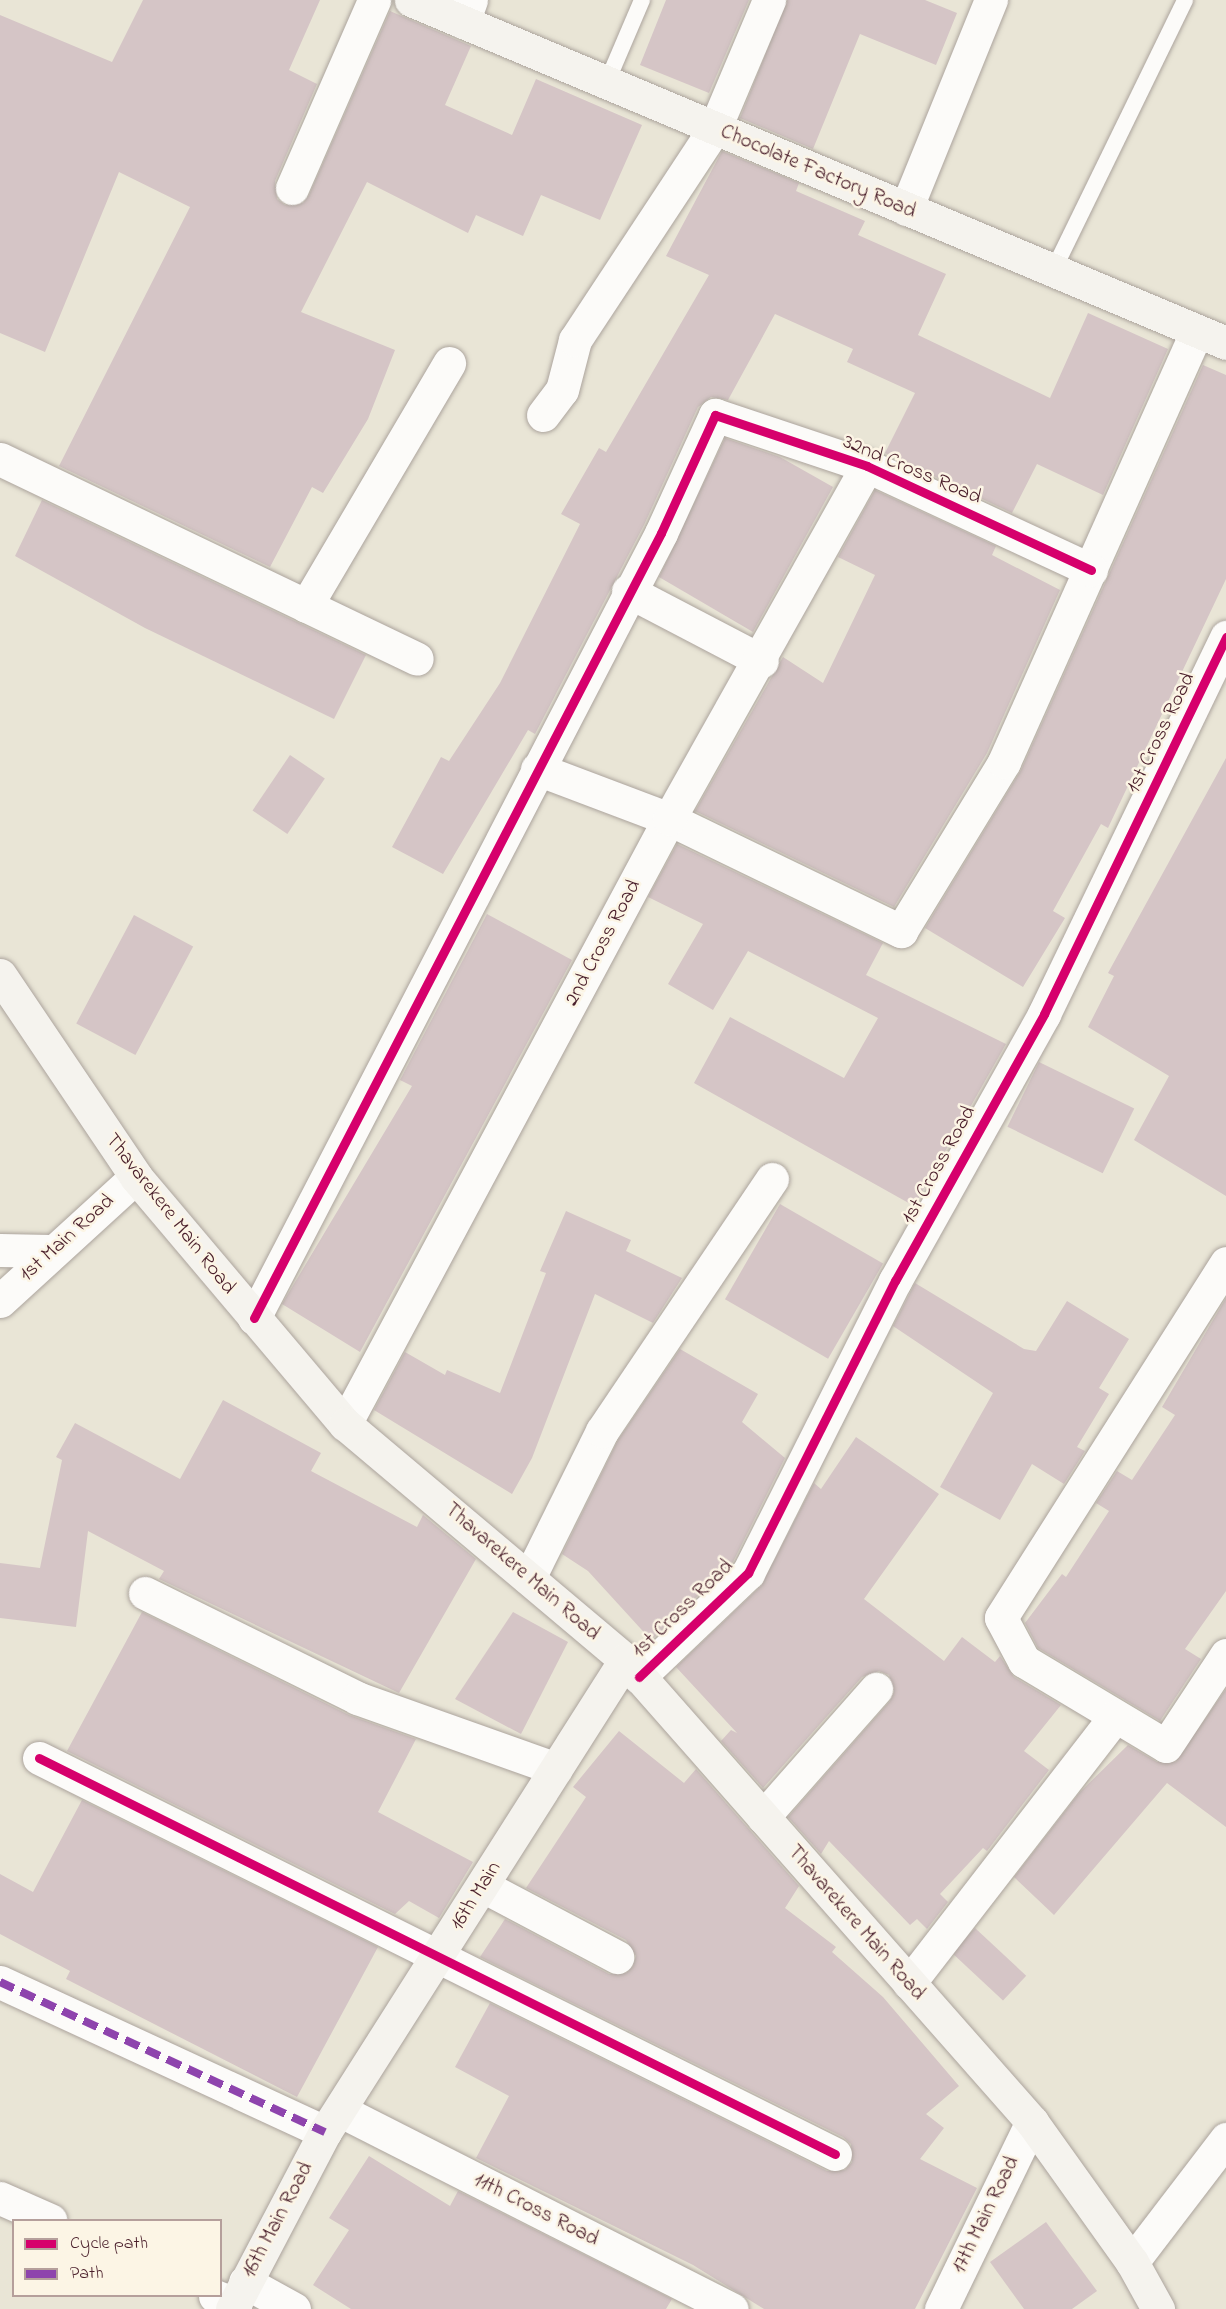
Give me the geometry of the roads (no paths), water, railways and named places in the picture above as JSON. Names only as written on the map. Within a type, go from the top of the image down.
[{"type":"street","points":[[292,188],[374,0]]},
{"type":"street","name":"Chocolate Factory Road","points":[[411,0],[467,11],[607,82],[1211,337]]},
{"type":"street","points":[[543,415],[562,390],[575,340],[715,128],[769,0]]},
{"type":"street","points":[[906,209],[991,0]]},
{"type":"street","points":[[537,769],[669,819],[902,931],[1004,762],[1090,570],[1211,337]]},
{"type":"street","points":[[306,606],[449,363]]},
{"type":"street","name":"32nd Cross Road","points":[[628,591],[715,415],[867,466],[1090,570]]},
{"type":"street","points":[[0,459],[417,659]]},
{"type":"street","name":"2nd Cross Road","points":[[345,1424],[669,819],[762,661],[867,466]]},
{"type":"street","points":[[254,1318],[628,591],[762,661]]},
{"type":"street","name":"1st Cross Road","points":[[632,1668],[748,1573],[895,1281],[1044,1014],[1226,637]]},
{"type":"street","name":"Thavarekere Main Road","points":[[0,975],[136,1177],[345,1424],[529,1578],[632,1668],[1032,2122],[1132,2262],[1158,2309]]},
{"type":"street","name":"1st Main Road","points":[[0,1301],[50,1251],[136,1177]]},
{"type":"street","points":[[529,1578],[602,1431],[772,1179]]},
{"type":"street","points":[[0,1250],[50,1251]]},
{"type":"street","points":[[1226,1263],[1001,1618],[1024,1660],[1166,1746],[1226,1655]]},
{"type":"street","points":[[145,1593],[357,1698],[556,1769]]},
{"type":"street","name":"16th Main","points":[[333,2122],[556,1769],[632,1668]]},
{"type":"street","points":[[762,1817],[876,1689]]},
{"type":"street","points":[[909,1983],[1115,1716]]},
{"type":"street","points":[[39,1758],[436,1960],[835,2154]]},
{"type":"street","points":[[483,1886],[617,1957]]},
{"type":"street","name":"11th Cross Road","points":[[0,1982],[333,2122],[732,2309]]},
{"type":"street","name":"16th Main Road","points":[[232,2298],[333,2122]]},
{"type":"street","name":"17th Main Road","points":[[941,2309],[1032,2122]]},
{"type":"street","points":[[1132,2262],[1226,2139]]},
{"type":"street","points":[[0,2198],[48,2219]]},
{"type":"street","points":[[232,2298],[294,2309]]},
{"type":"lane","points":[[607,82],[642,0]]},
{"type":"lane","points":[[1053,271],[1185,0]]}]
